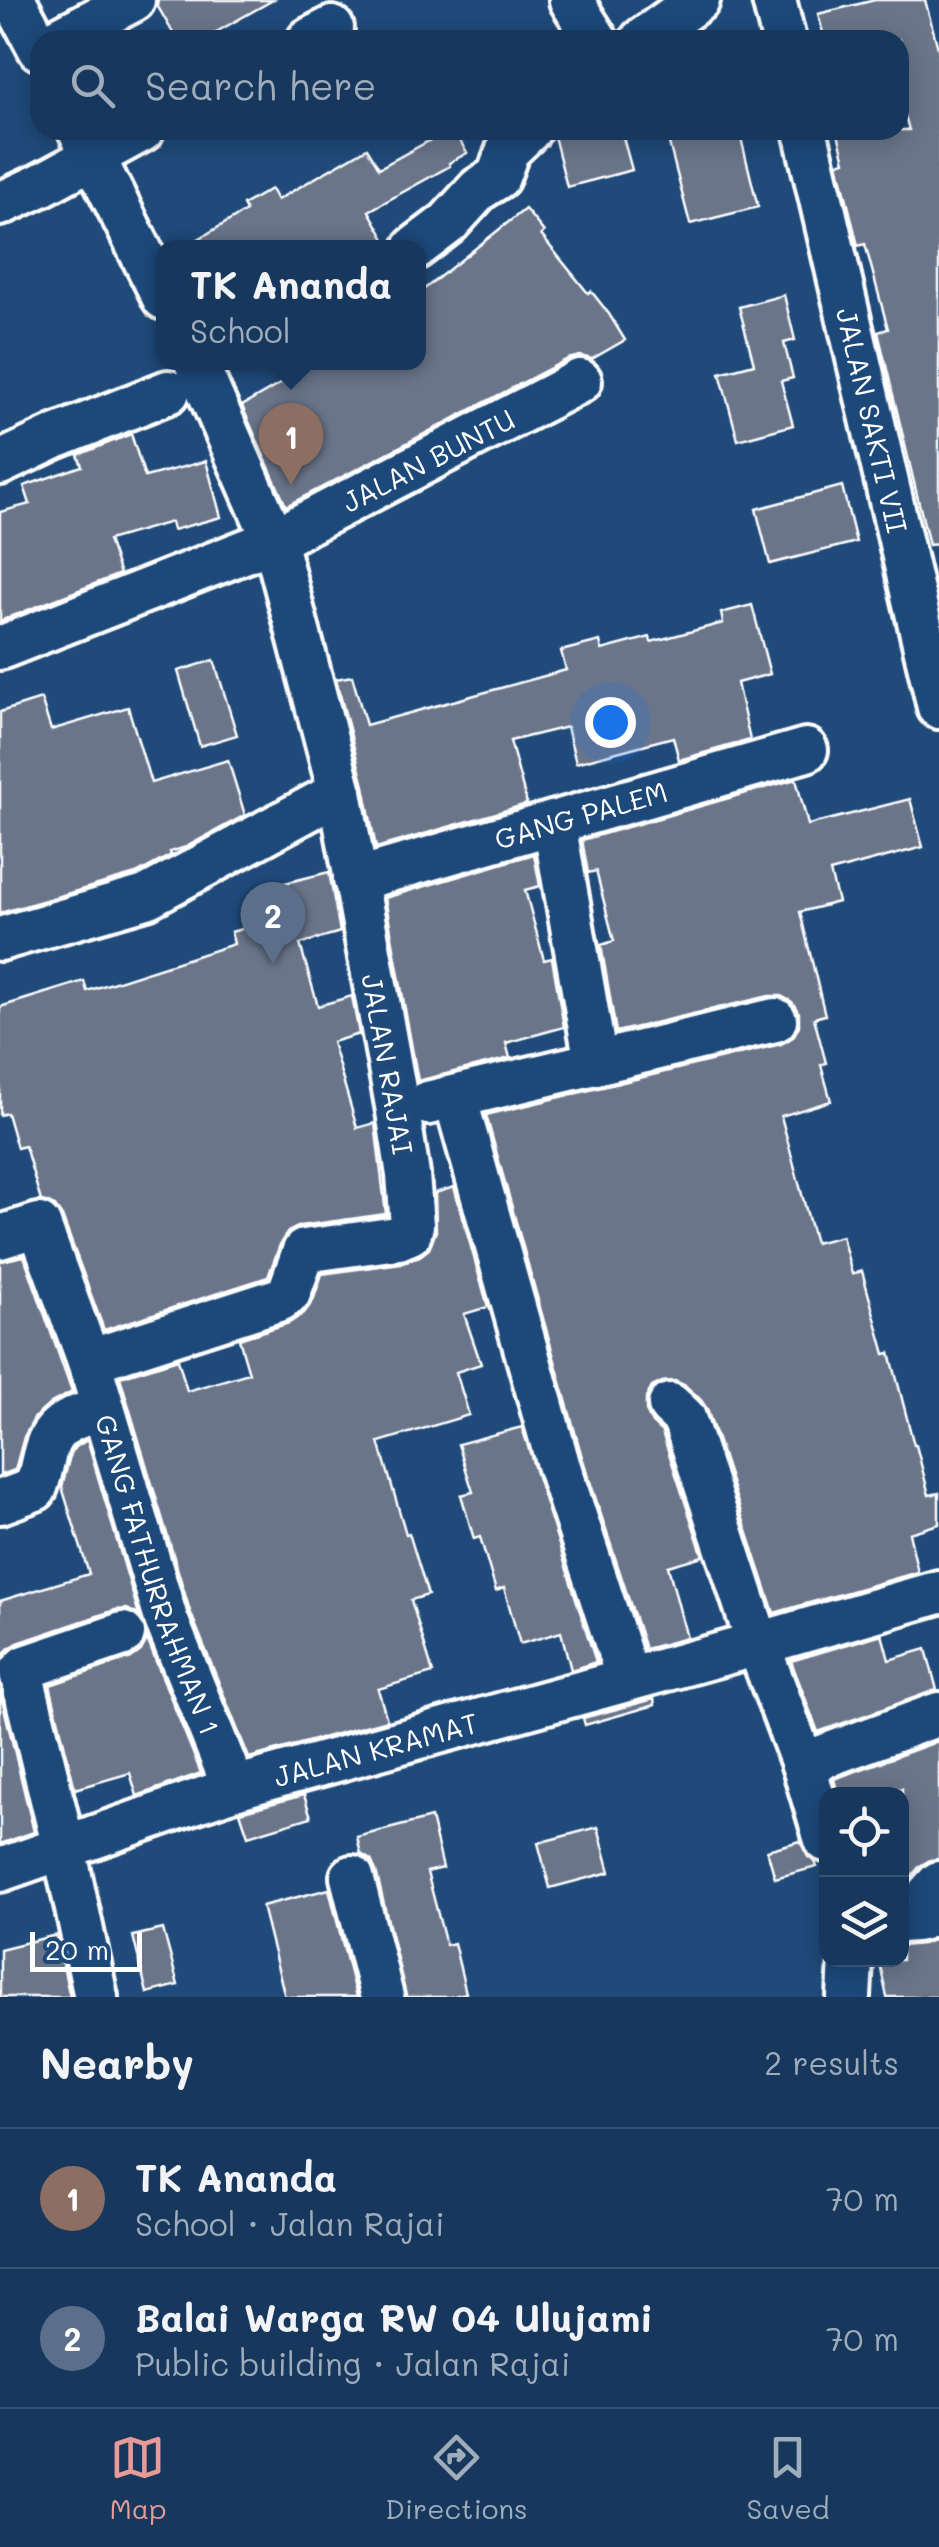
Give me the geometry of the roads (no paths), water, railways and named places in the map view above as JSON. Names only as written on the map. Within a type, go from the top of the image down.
[{"type":"street","points":[[14,0],[30,30]]},
{"type":"street","points":[[77,30],[134,0]]},
{"type":"street","points":[[570,0],[590,30]]},
{"type":"street","points":[[656,30],[698,0]]},
{"type":"street","points":[[774,0],[782,30]]},
{"type":"street","points":[[425,240],[498,176],[505,155],[519,140]]},
{"type":"street","name":"JALAN SAKTI VII","points":[[807,140],[939,708]]},
{"type":"street","points":[[0,204],[41,185],[87,143],[156,282]]},
{"type":"street","points":[[0,463],[182,378]]},
{"type":"street","name":"JALAN RAJAI","points":[[88,1361],[285,1297],[304,1251],[410,1234],[408,1175],[398,1110],[340,792],[274,540],[182,378]]},
{"type":"street","name":"JALAN BUNTU","points":[[274,540],[580,381]]},
{"type":"street","points":[[0,648],[274,540]]},
{"type":"street","name":"GANG PALEM","points":[[355,880],[806,750]]},
{"type":"street","points":[[0,939],[146,898],[340,792]]},
{"type":"street","points":[[554,823],[596,1063]]},
{"type":"street","points":[[398,1110],[775,1020]]},
{"type":"street","points":[[455,1097],[558,1464],[628,1679]]},
{"type":"street","name":"GANG FATHURRAHMAN 1","points":[[0,1237],[39,1224],[104,1408],[166,1618],[234,1788]]},
{"type":"street","points":[[670,1405],[684,1418],[819,1817]]},
{"type":"street","points":[[0,1502],[35,1488],[49,1442],[59,1428],[104,1408]]},
{"type":"street","name":"JALAN KRAMAT","points":[[0,1870],[234,1788],[939,1592]]},
{"type":"street","points":[[96,1997],[21,1672],[26,1666],[123,1634]]},
{"type":"street","points":[[803,1764],[939,1714]]},
{"type":"street","points":[[352,1877],[382,1997]]},
{"type":"street","points":[[909,1921],[926,1916],[931,1909],[929,1894],[939,1882]]},
{"type":"street","points":[[849,1997],[851,1967]]},
{"type":"place","name":"TK Ananda","points":[[291,485]]},
{"type":"place","name":"Balai Warga RW 04 Ulujami","points":[[273,964]]}]
